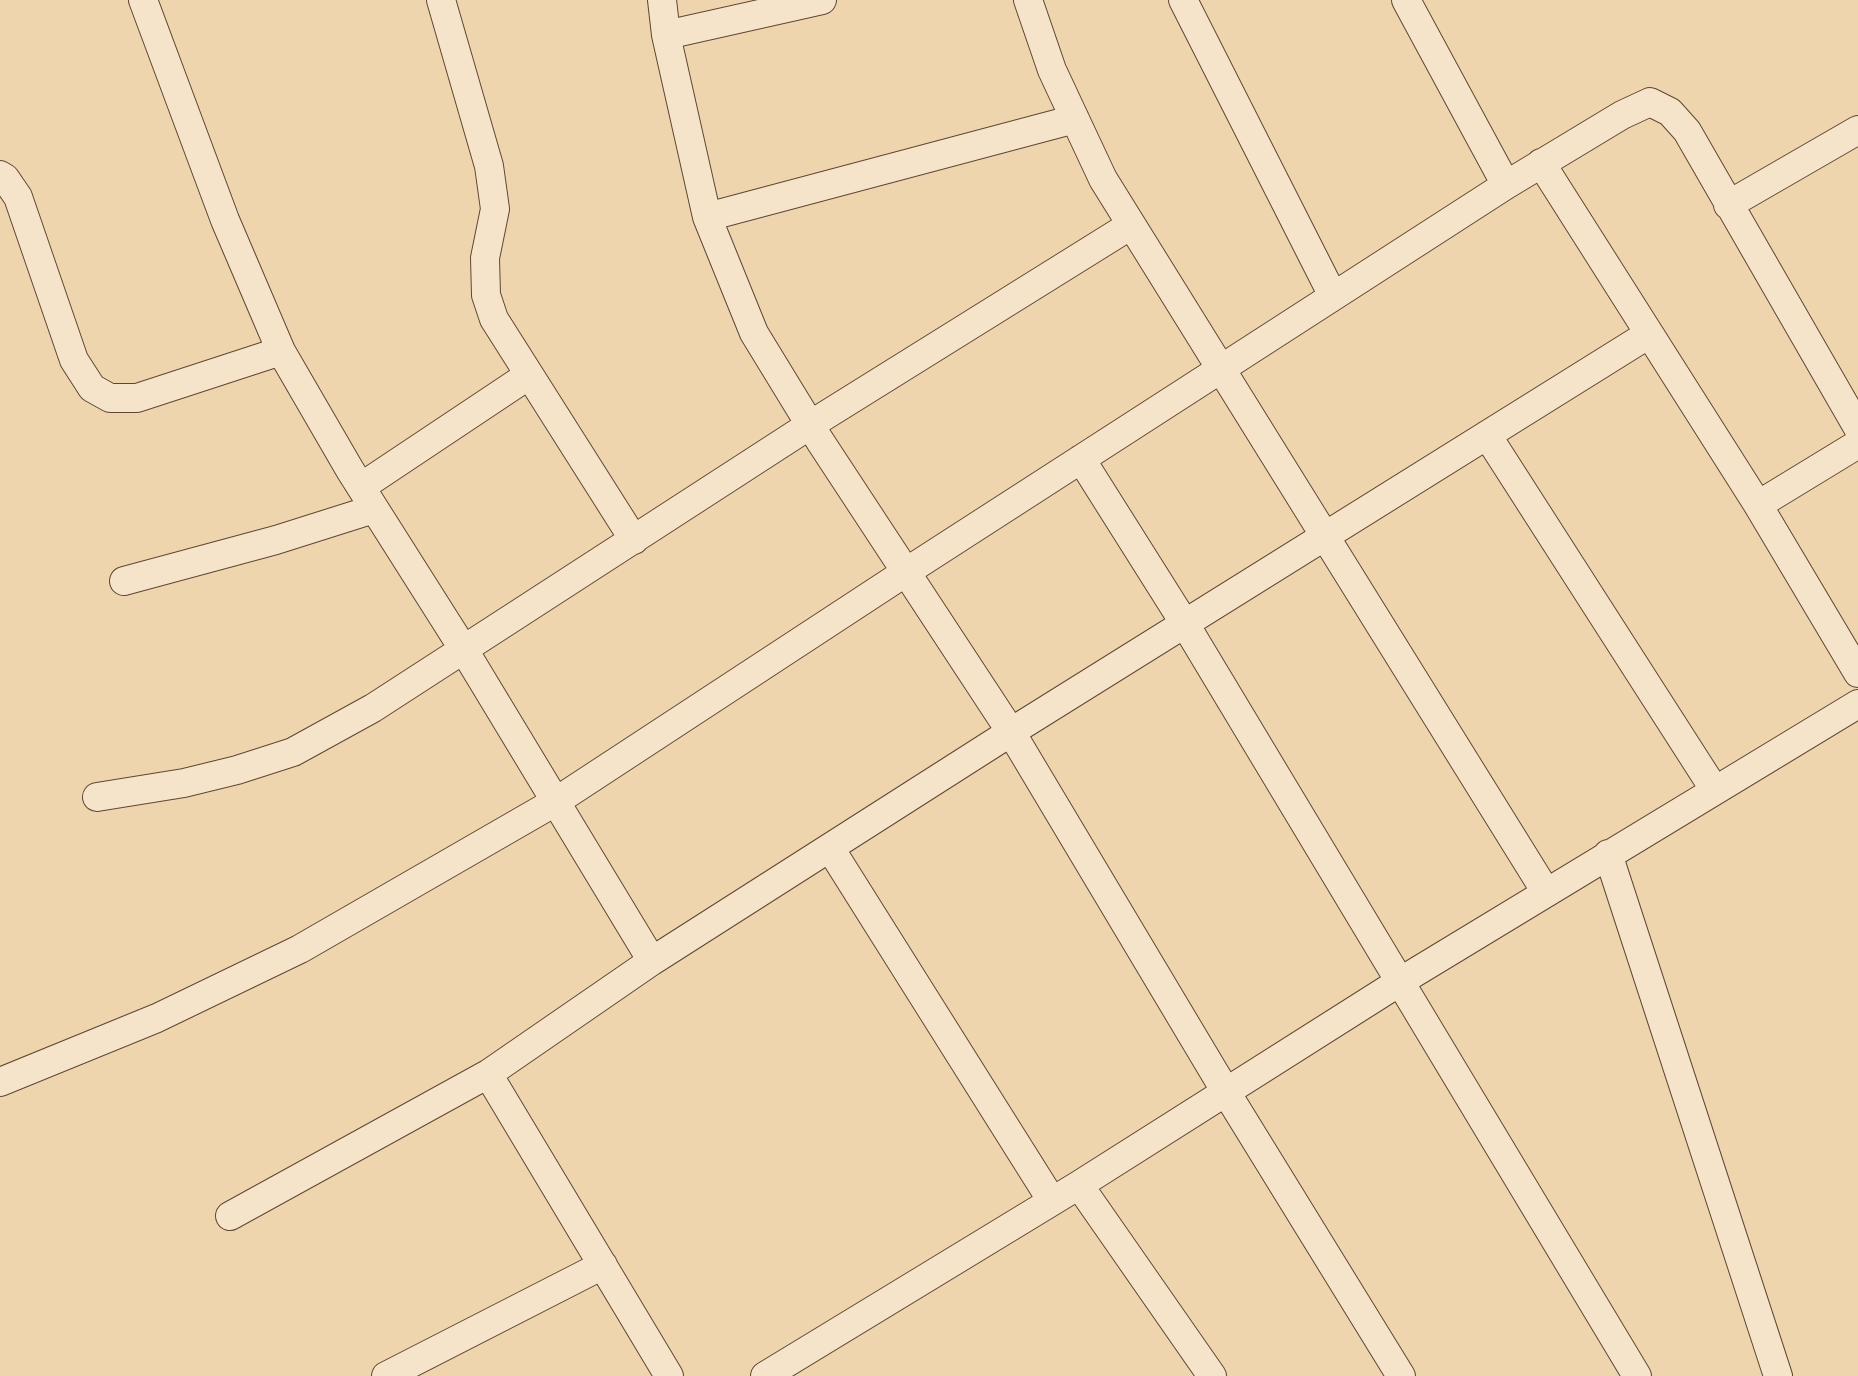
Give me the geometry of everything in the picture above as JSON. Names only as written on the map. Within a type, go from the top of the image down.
[{"type":"street","points":[[143,0],[225,220],[281,351],[368,498],[464,650],[652,961]]},
{"type":"street","points":[[441,0],[489,166],[495,209],[485,258],[486,295],[494,319],[634,540]]},
{"type":"street","points":[[662,0],[666,35],[707,217],[754,333],[810,425],[1011,732],[1226,1092],[1401,1376]]},
{"type":"street","points":[[666,35],[822,0]]},
{"type":"street","points":[[1028,0],[1052,70],[1103,179],[1546,892]]},
{"type":"street","points":[[1183,0],[1333,296]]},
{"type":"street","points":[[1406,0],[1506,185]]},
{"type":"street","points":[[0,1082],[157,1018],[300,949],[555,802],[906,572],[1506,185],[1622,115],[1650,102],[1670,112],[1687,132],[1858,428]]},
{"type":"street","points":[[707,217],[1074,119]]},
{"type":"street","points":[[1728,204],[1858,130]]},
{"type":"street","points":[[1541,163],[1758,505],[1858,673]]},
{"type":"street","points":[[0,175],[5,178],[18,197],[74,360],[92,388],[110,398],[137,398],[281,351]]},
{"type":"street","points":[[97,798],[184,783],[237,770],[293,752],[373,708],[810,425],[1131,225]]},
{"type":"street","points":[[230,1216],[488,1074],[652,961],[1011,732],[1648,334]]},
{"type":"street","points":[[124,581],[276,540],[368,498],[529,375]]},
{"type":"street","points":[[1487,435],[1714,789]]},
{"type":"street","points":[[1758,505],[1858,444]]},
{"type":"street","points":[[1081,459],[1185,624],[1637,1376]]},
{"type":"street","points":[[765,1376],[1052,1202],[1401,981],[1714,789],[1858,704]]},
{"type":"street","points":[[830,848],[1052,1202]]},
{"type":"street","points":[[1608,854],[1778,1376]]},
{"type":"street","points":[[488,1074],[669,1376]]},
{"type":"street","points":[[1079,1185],[1212,1376]]},
{"type":"street","points":[[386,1376],[603,1265]]}]
